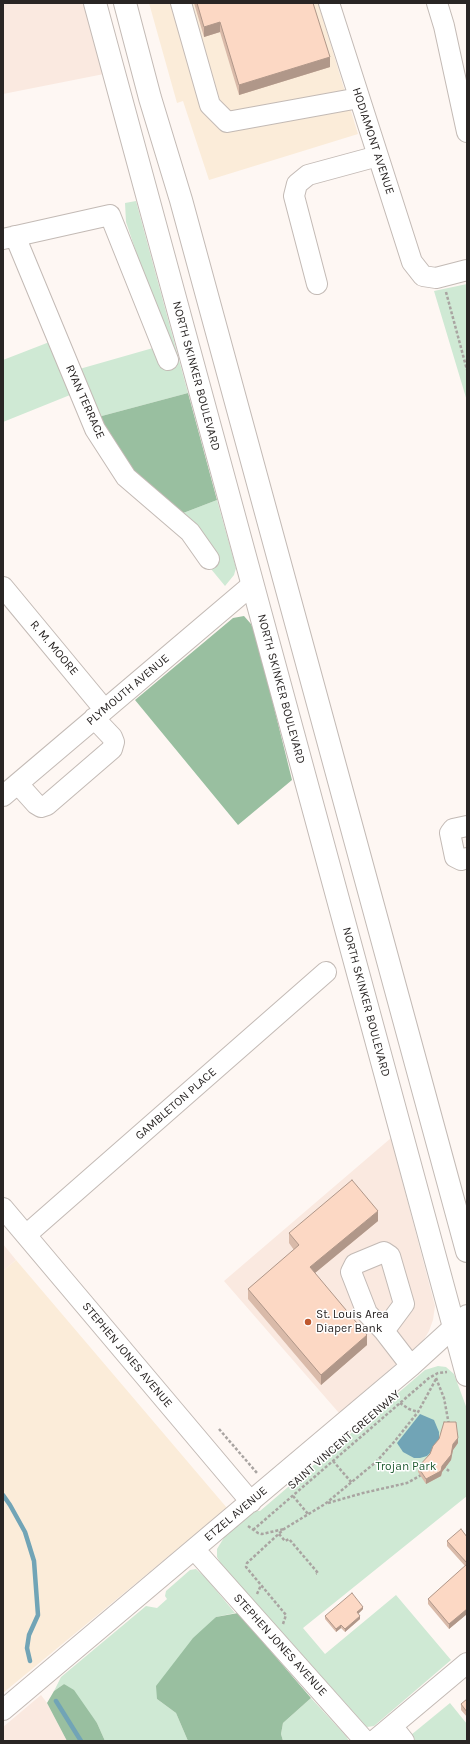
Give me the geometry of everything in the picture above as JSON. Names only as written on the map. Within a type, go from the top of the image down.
[{"type":"main road","name":"NORTH SKINKER BOULEVARD","points":[[95,3],[253,584],[460,1322],[459,1373]]},
{"type":"main road","points":[[127,7],[150,98],[181,200],[466,1242]]},
{"type":"street","points":[[181,3],[210,105],[227,122],[359,98]]},
{"type":"street","name":"HODIAMONT AVENUE","points":[[329,3],[412,262],[423,276],[436,278],[467,270]]},
{"type":"street","points":[[436,3],[444,26],[467,132]]},
{"type":"street","points":[[317,284],[294,196],[297,184],[308,175],[378,156]]},
{"type":"street","points":[[9,238],[110,215],[168,360]]},
{"type":"street","name":"RYAN TERRACE","points":[[9,238],[95,429],[126,477],[190,532],[209,559]]},
{"type":"street","name":"PLYMOUTH AVENUE","points":[[3,796],[99,713],[253,584]]},
{"type":"street","name":"R. M. MOORE","points":[[3,587],[99,713],[114,742],[112,749],[48,805],[41,807],[36,804],[18,784]]},
{"type":"street","points":[[467,826],[453,829],[450,833],[455,857],[461,860],[467,858]]},
{"type":"street","name":"GAMBLETON PLACE","points":[[26,1235],[326,972]]},
{"type":"street","name":"STEPHEN JONES AVENUE","points":[[3,1208],[251,1502]]},
{"type":"street","name":"ETZEL AVENUE","points":[[3,1710],[251,1502],[411,1366],[460,1322]]},
{"type":"street","points":[[384,1331],[411,1366]]},
{"type":"street","name":"STEPHEN JONES AVENUE","points":[[194,1550],[365,1741]]},
{"type":"street","points":[[374,1741],[398,1734],[467,1663]]},
{"type":"path","points":[[446,291],[467,370]]},
{"type":"path","name":"SAINT VINCENT GREENWAY","points":[[284,1529],[262,1534],[253,1530],[434,1375],[447,1372],[459,1373]]},
{"type":"path","points":[[434,1375],[447,1410],[449,1430]]},
{"type":"path","points":[[286,1630],[282,1625],[286,1615],[246,1567],[247,1563],[284,1529],[325,1504],[376,1462],[418,1412],[436,1379]]},
{"type":"path","points":[[400,1403],[409,1409],[418,1412]]},
{"type":"path","points":[[219,1429],[256,1473]]},
{"type":"path","points":[[333,1461],[352,1483]]},
{"type":"path","points":[[440,1465],[449,1471]]},
{"type":"path","points":[[325,1504],[363,1493],[407,1483],[427,1471]]},
{"type":"path","points":[[293,1496],[308,1514]]},
{"type":"path","points":[[279,1534],[286,1541],[289,1539],[318,1573],[316,1574]]},
{"type":"shaded area","points":[[3,3],[84,3],[104,74],[3,94]]},
{"type":"shaded area","points":[[149,3],[318,3],[358,134],[209,180],[183,101],[177,103]]},
{"type":"shaded area","points":[[391,1138],[435,1306],[433,1320],[423,1341],[339,1413],[224,1281]]},
{"type":"shaded area","points":[[3,1244],[16,1260],[3,1271]]},
{"type":"shaded area","points":[[16,1260],[227,1508],[3,1693],[3,1271]]},
{"type":"shaded area","points":[[41,1695],[47,1703],[67,1741],[3,1741],[3,1727]]},
{"type":"green space","points":[[136,201],[188,393],[98,417],[76,370],[167,344],[126,222],[125,203]]},
{"type":"green space","points":[[467,284],[467,401],[434,291]]},
{"type":"green space","points":[[52,341],[75,393],[3,422],[3,360]]},
{"type":"green space","points":[[188,393],[217,500],[178,515],[147,486],[126,462],[98,417]]},
{"type":"green space","points":[[217,500],[236,568],[234,575],[225,586],[211,569],[220,560],[194,529],[178,515]]},
{"type":"green space","points":[[244,616],[251,624],[256,635],[292,780],[238,825],[135,700],[233,618]]},
{"type":"green space","name":"Trojan Park","points":[[438,1366],[446,1367],[454,1374],[467,1409],[467,1496],[303,1628],[325,1654],[396,1595],[451,1660],[374,1726],[367,1727],[221,1564],[217,1557],[217,1549],[225,1536],[253,1511],[260,1511],[425,1370]]},
{"type":"green space","points":[[196,1569],[206,1578],[235,1613],[216,1617],[157,1699],[176,1713],[188,1741],[105,1741],[97,1723],[64,1684],[54,1691],[61,1677],[146,1606],[157,1608],[167,1599],[165,1596],[166,1591],[190,1570]]},
{"type":"green space","points":[[238,1613],[311,1698],[283,1723],[281,1734],[283,1741],[188,1741],[176,1713],[157,1699],[156,1686],[193,1638],[216,1617]]},
{"type":"green space","points":[[64,1684],[74,1690],[97,1723],[105,1741],[67,1741],[47,1703],[54,1691]]},
{"type":"green space","points":[[311,1698],[349,1741],[283,1741],[281,1734],[283,1723]]},
{"type":"green space","points":[[450,1703],[467,1724],[467,1741],[416,1741],[411,1735]]},
{"type":"water","points":[[420,1414],[434,1420],[439,1432],[439,1439],[432,1451],[427,1456],[414,1458],[403,1452],[397,1443]]},
{"type":"building","points":[[197,3],[313,3],[330,57],[239,85],[220,22],[204,27]]},
{"type":"building","points":[[352,1180],[378,1211],[310,1267],[367,1335],[321,1375],[248,1289],[299,1245],[289,1233]]},
{"type":"building","points":[[444,1422],[456,1422],[458,1438],[453,1444],[451,1455],[442,1466],[441,1471],[426,1479],[418,1467],[430,1454],[433,1446],[439,1439]]},
{"type":"building","points":[[461,1529],[467,1537],[467,1563],[447,1541]]},
{"type":"building","points":[[467,1564],[467,1609],[449,1624],[428,1599]]},
{"type":"building","points":[[352,1593],[363,1607],[357,1612],[360,1616],[345,1629],[341,1625],[336,1629],[325,1616]]},
{"type":"building","points":[[467,1699],[467,1712],[461,1704]]},
{"type":"waterway","points":[[3,1495],[25,1532],[34,1561],[38,1615],[29,1635],[27,1648],[30,1661]]},
{"type":"waterway","points":[[56,1701],[81,1741]]},
{"type":"place","name":"St. Louis Area Diaper Bank","points":[[308,1322]]}]
